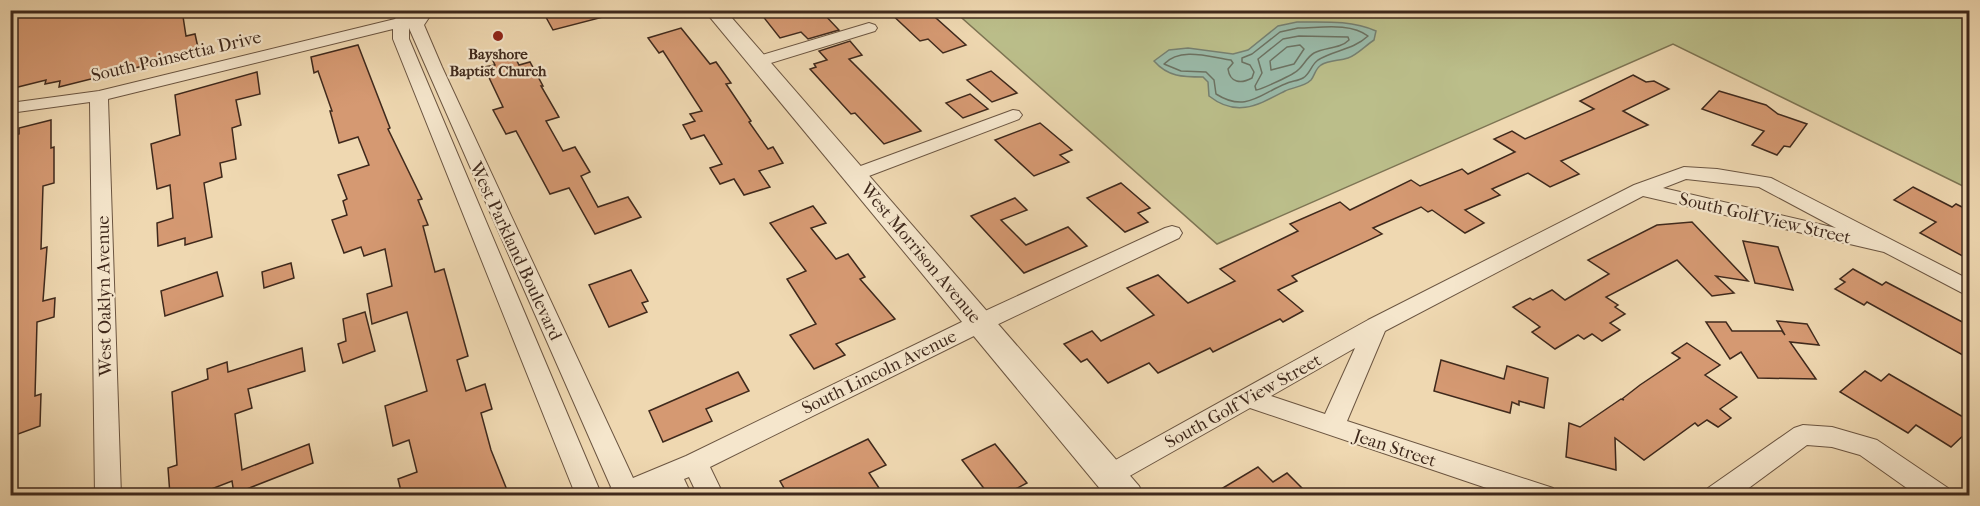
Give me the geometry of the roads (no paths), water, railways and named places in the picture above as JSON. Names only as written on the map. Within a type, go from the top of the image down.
[{"type":"street","name":"West Morrison Avenue","points":[[714,10],[1127,495]]},
{"type":"street","name":"South Poinsettia Drive","points":[[10,108],[99,96],[414,15]]},
{"type":"street","name":"West Parkland Boulevard","points":[[414,15],[432,67],[622,494]]},
{"type":"street","name":"West Parkland Boulevard","points":[[414,15],[401,39],[406,53],[589,495]]},
{"type":"street","points":[[758,62],[869,28]]},
{"type":"street","name":"West Oaklyn Avenue","points":[[99,96],[108,495]]},
{"type":"street","points":[[854,175],[1013,116]]},
{"type":"street","name":"South Golf View Street","points":[[1110,475],[1376,326],[1641,189],[1684,172],[1764,182],[1970,290]]},
{"type":"street","name":"South Golf View Street","points":[[1641,189],[1890,247]]},
{"type":"street","name":"South Lincoln Avenue","points":[[622,494],[674,485],[694,462],[1172,233]]},
{"type":"street","points":[[1332,427],[1376,326]]},
{"type":"street","name":"Jean Street","points":[[1247,398],[1544,495]]},
{"type":"street","points":[[1717,495],[1803,435],[1832,438],[1868,447],[1939,495]]},
{"type":"street","points":[[694,462],[711,495]]},
{"type":"water","points":[[1297,22],[1347,23],[1376,31],[1374,40],[1358,52],[1348,58],[1321,65],[1311,80],[1302,86],[1247,107],[1238,108],[1219,103],[1209,96],[1208,82],[1203,77],[1170,73],[1154,61],[1169,50],[1188,48],[1233,54],[1248,50],[1278,26]]},
{"type":"place","name":"Bayshore Baptist Church","points":[[498,36]]}]
